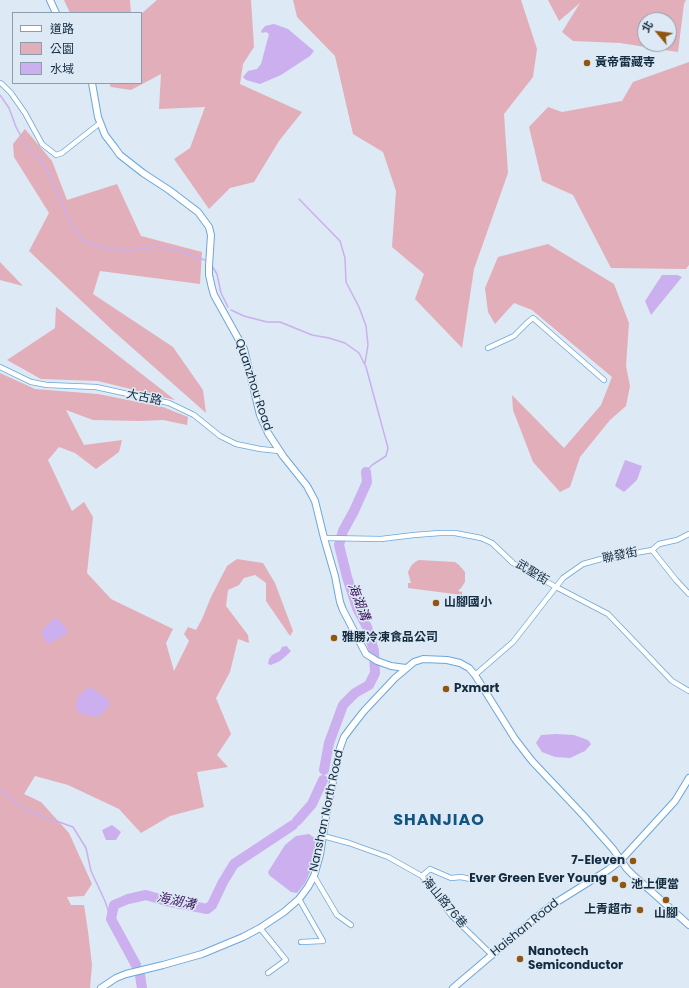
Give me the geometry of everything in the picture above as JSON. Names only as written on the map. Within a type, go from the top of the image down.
[{"type":"street","points":[[50,0],[56,12]]},
{"type":"street","points":[[0,83],[11,93],[25,113],[42,144],[56,155],[62,153],[100,123]]},
{"type":"street","name":"Quanzhou Road","points":[[92,84],[100,123],[109,141],[120,155],[192,208],[209,226],[211,235],[209,270],[214,295],[244,349],[260,415],[268,433],[279,451],[310,491],[316,507],[343,610],[366,654],[375,660],[391,666],[406,668]]},
{"type":"street","points":[[488,348],[514,336],[533,318],[604,380]]},
{"type":"street","name":"大古路","points":[[0,367],[31,382],[47,385],[96,387],[168,403],[194,414],[220,436],[236,444],[279,451]]},
{"type":"street","name":"武聖街","points":[[324,538],[382,539],[440,533],[455,533],[481,538],[492,543],[513,563],[608,614],[672,681],[689,691]]},
{"type":"street","name":"聯發街","points":[[475,675],[514,642],[563,578],[583,564],[601,559],[610,559],[652,550],[659,544],[677,540],[689,534]]},
{"type":"street","points":[[652,550],[689,594]]},
{"type":"street","name":"Nanshan North Road","points":[[101,988],[116,978],[126,974],[202,954],[243,937],[284,912],[299,899],[314,876],[320,855],[327,810],[340,748],[344,737],[364,711],[394,678],[414,662],[423,659],[447,660],[460,663],[469,668],[475,675],[515,739],[532,761],[613,849],[627,869],[689,925]]},
{"type":"street","name":"Haishan Road","points":[[453,988],[532,920],[552,905],[608,870],[621,860],[675,801],[688,783]]},
{"type":"street","name":"海山路76巷","points":[[323,836],[388,857],[422,876],[451,915],[492,955]]},
{"type":"street","points":[[422,876],[430,869],[451,878],[461,877],[470,879]]},
{"type":"street","points":[[314,876],[337,915],[351,925]]},
{"type":"street","points":[[299,899],[323,941],[301,942]]},
{"type":"street","points":[[260,928],[286,960],[268,973]]},
{"type":"green space","points":[[64,0],[130,0],[131,12],[70,12]]},
{"type":"green space","points":[[157,0],[251,0],[254,47],[243,64],[240,84],[302,112],[279,141],[254,182],[230,188],[209,209],[174,159],[190,148],[205,107],[159,109],[161,74],[131,90],[111,87],[110,84],[142,84],[142,13]]},
{"type":"green space","points":[[293,0],[521,0],[537,49],[533,77],[504,114],[508,173],[474,269],[462,348],[415,299],[424,274],[392,247],[396,191],[383,152],[353,134],[335,56],[297,17]]},
{"type":"green space","points":[[548,0],[686,0],[684,4],[678,52],[677,12],[637,12],[637,46],[620,43],[573,41],[562,32],[580,3],[559,21]]},
{"type":"green space","points":[[689,62],[689,265],[686,269],[611,268],[573,195],[542,181],[529,127],[548,107],[562,112],[622,101],[633,82]]},
{"type":"green space","points":[[25,129],[52,161],[67,200],[117,184],[141,236],[202,252],[200,284],[100,271],[93,294],[173,347],[203,390],[206,413],[111,329],[29,251],[49,213],[14,157],[13,144]]},
{"type":"green space","points":[[548,244],[614,284],[629,323],[626,366],[630,386],[626,406],[610,420],[580,457],[570,487],[560,492],[533,462],[513,410],[512,395],[564,448],[601,405],[612,377],[532,310],[514,303],[495,324],[488,312],[485,288],[498,257]]},
{"type":"green space","points":[[0,262],[23,286],[0,280]]},
{"type":"green space","points":[[56,307],[175,400],[98,381],[41,379],[7,360],[55,328]]},
{"type":"green space","points":[[0,373],[35,389],[98,394],[163,407],[188,417],[187,425],[163,420],[93,420],[66,410],[84,445],[122,440],[119,452],[96,469],[75,453],[59,447],[48,460],[72,511],[84,502],[93,517],[87,573],[111,599],[173,629],[166,643],[174,671],[189,641],[184,634],[188,627],[196,630],[227,566],[237,559],[263,563],[275,583],[293,631],[290,636],[266,601],[266,583],[255,575],[244,578],[239,585],[228,590],[226,606],[248,635],[249,643],[238,639],[230,672],[216,698],[231,734],[217,755],[228,767],[197,772],[204,807],[170,816],[141,833],[119,809],[68,785],[35,776],[24,794],[41,802],[69,833],[92,884],[84,896],[67,897],[71,905],[84,905],[92,965],[90,988],[0,988]]},
{"type":"green space","points":[[419,560],[455,562],[459,565],[465,572],[465,582],[458,591],[462,592],[462,595],[408,588],[408,583],[411,583],[408,572],[411,566]]},
{"type":"water","points":[[274,24],[288,29],[314,51],[310,56],[281,75],[260,84],[246,80],[243,77],[248,71],[257,69],[261,64],[269,34],[266,32],[262,33],[261,31],[265,26]]},
{"type":"water","points":[[662,275],[677,275],[682,277],[651,315],[645,301]]},
{"type":"water","points":[[625,460],[642,466],[637,480],[624,492],[615,486]]},
{"type":"water","points":[[53,617],[61,622],[67,629],[68,633],[48,644],[42,634],[44,628],[50,623]]},
{"type":"water","points":[[287,646],[291,651],[287,655],[280,661],[271,665],[268,664],[272,655],[280,651],[282,647]]},
{"type":"water","points":[[90,687],[109,700],[109,706],[98,717],[84,715],[76,709],[77,697]]},
{"type":"water","points":[[541,735],[574,735],[588,740],[591,744],[585,751],[570,758],[555,757],[542,752],[536,743]]},
{"type":"water","points":[[112,825],[121,832],[116,840],[106,840],[102,830]]},
{"type":"water","points":[[309,834],[316,839],[311,870],[305,883],[297,893],[291,892],[269,875],[268,872],[285,845],[296,836]]},
{"type":"waterway","points":[[0,95],[9,108],[16,127],[28,149],[40,159],[49,174],[69,220],[83,241],[123,251],[156,247],[166,248],[205,260]]},
{"type":"waterway","points":[[299,199],[340,241],[345,258],[346,282],[359,307],[366,326],[368,345],[365,363]]},
{"type":"waterway","points":[[212,266],[217,274],[221,293],[228,307]]},
{"type":"waterway","points":[[231,310],[244,316],[267,322],[280,322],[312,335],[345,343],[359,353],[366,367],[388,448],[386,456],[372,465],[366,472]]},
{"type":"waterway","name":"海湖溝","points":[[324,770],[329,743],[343,705],[355,693],[369,685],[375,673],[374,651],[367,627],[357,608],[339,545],[343,531],[367,482],[366,472]]},
{"type":"waterway","name":"海湖溝","points":[[297,821],[312,804],[323,780]]},
{"type":"waterway","points":[[0,789],[23,809],[73,827],[86,848],[91,871],[105,901],[111,919]]},
{"type":"waterway","name":"海湖溝","points":[[136,965],[111,919],[114,905],[128,899],[146,895],[166,901],[207,909],[212,905],[234,864],[293,825]]},
{"type":"waterway","name":"海湖溝","points":[[140,975],[142,988]]},
{"type":"place","name":"黃帝雷藏寺","points":[[587,63]]},
{"type":"place","name":"山腳國小","points":[[436,603]]},
{"type":"place","name":"雅勝冷凍食品公司","points":[[334,638]]},
{"type":"place","name":"Pxmart","points":[[446,689]]},
{"type":"place","name":"7-Eleven","points":[[633,861]]},
{"type":"place","name":"Ever Green Ever Young","points":[[615,879]]},
{"type":"place","name":"池上便當","points":[[623,885]]},
{"type":"place","name":"山腳","points":[[666,900]]},
{"type":"place","name":"上青超市","points":[[640,910]]},
{"type":"place","name":"Nanotech Semiconductor","points":[[520,959]]},
{"type":"district","name":"SHANJIAO","points":[[439,821]]}]
